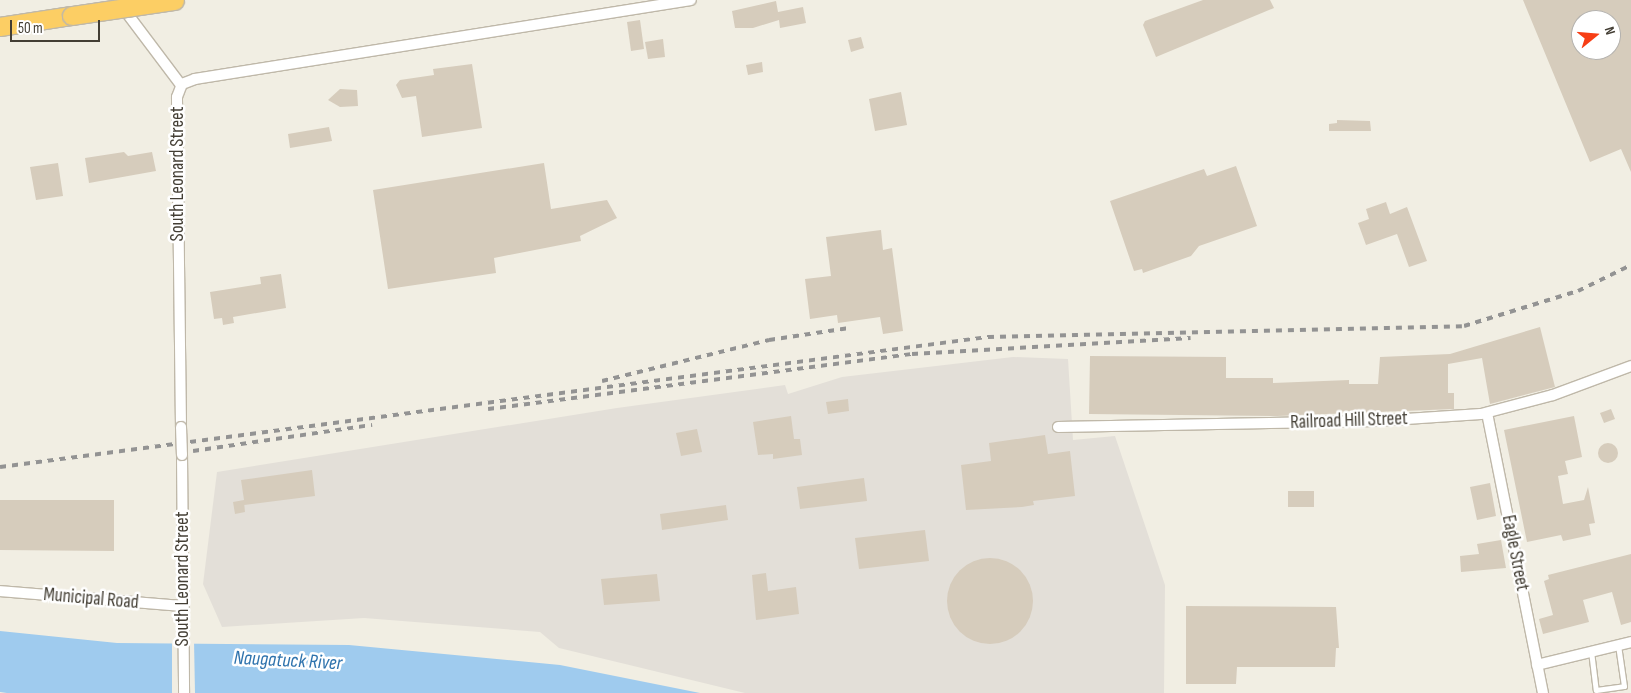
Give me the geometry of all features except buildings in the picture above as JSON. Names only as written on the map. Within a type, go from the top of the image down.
[{"type":"highway","points":[[0,27],[179,0]]},
{"type":"street","points":[[117,0],[181,85]]},
{"type":"street","name":"South Leonard Street","points":[[184,693],[177,159],[181,85],[195,79],[691,0]]},
{"type":"street","name":"Railroad Hill Street","points":[[1058,426],[1376,421],[1487,413],[1553,395],[1631,366]]},
{"type":"street","name":"Eagle Street","points":[[1487,413],[1543,693]]},
{"type":"street","name":"Municipal Road","points":[[0,591],[183,606]]},
{"type":"street","points":[[1537,665],[1631,642]]},
{"type":"lane","points":[[1591,652],[1596,690],[1624,686],[1618,645]]},
{"type":"shaded area","points":[[1013,357],[1068,359],[1073,440],[1115,436],[1165,585],[1164,693],[745,693],[559,648],[540,632],[364,618],[222,627],[203,584],[217,472],[617,408],[785,385],[788,394],[842,377]]},
{"type":"water","name":"Naugatuck River","points":[[0,631],[117,643],[349,645],[560,665],[700,693],[7,693],[0,692]]},
{"type":"pier","points":[[172,641],[194,641],[195,693],[172,693]]},
{"type":"railway","points":[[0,467],[988,337],[1464,326],[1578,291],[1631,265]]},
{"type":"railway","points":[[602,381],[769,340],[849,328]]},
{"type":"railway","points":[[488,409],[912,354],[1191,338]]},
{"type":"railway","points":[[193,451],[372,425]]}]
